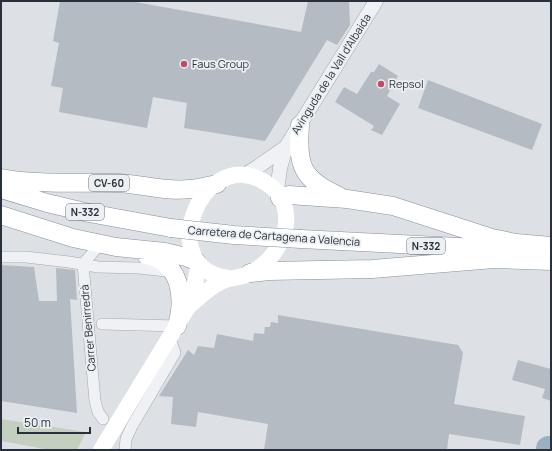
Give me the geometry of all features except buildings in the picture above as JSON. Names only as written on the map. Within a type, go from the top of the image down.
[{"type":"highway","points":[[300,125],[298,150],[305,170],[312,180],[347,199]]},
{"type":"highway","name":"CV-60","points":[[1,178],[20,182],[133,184],[180,189],[190,189],[217,184]]},
{"type":"highway","name":"Carretera de Cartagena a Valencia","points":[[1,189],[47,203],[89,213],[171,228],[234,235],[551,253]]},
{"type":"highway","points":[[279,195],[347,199],[393,206],[492,238],[516,243],[551,246]]},
{"type":"highway","points":[[1,215],[73,238],[108,245],[162,260],[173,272],[180,288],[181,313],[173,332]]},
{"type":"highway","points":[[108,245],[166,252],[198,262]]},
{"type":"highway","points":[[250,273],[269,271],[372,269],[494,259],[551,261]]},
{"type":"main road","points":[[244,175],[252,175],[266,182],[279,195],[285,206],[286,226],[283,237],[273,255],[265,263],[244,276],[229,278],[222,277],[211,273],[198,262],[190,241],[192,215],[204,194],[217,184],[230,177],[244,175]]},
{"type":"main road","points":[[101,450],[188,307],[195,283],[198,262]]},
{"type":"main road","points":[[188,307],[218,283],[229,278]]},
{"type":"street","name":"Avinguda de la Vall d'Albaida","points":[[279,195],[280,168],[286,147],[376,1]]},
{"type":"street","name":"Avinguda de la Vall d'Albaida","points":[[244,175],[286,147]]},
{"type":"street","points":[[83,264],[108,245]]},
{"type":"street","points":[[1,257],[26,257],[98,267],[139,268],[166,271]]},
{"type":"street","name":"Carrer Benirredrà","points":[[83,264],[94,391],[98,412],[103,419]]},
{"type":"street","points":[[102,324],[173,332],[175,353],[132,426],[126,440],[125,450]]},
{"type":"green space","points":[[1,419],[86,432],[77,450],[50,450],[1,441]]},
{"type":"water","points":[[547,436],[551,436],[551,450],[536,450],[538,441]]},
{"type":"place","name":"Faus Group","points":[[184,64]]},
{"type":"place","name":"Repsol","points":[[381,84]]}]
